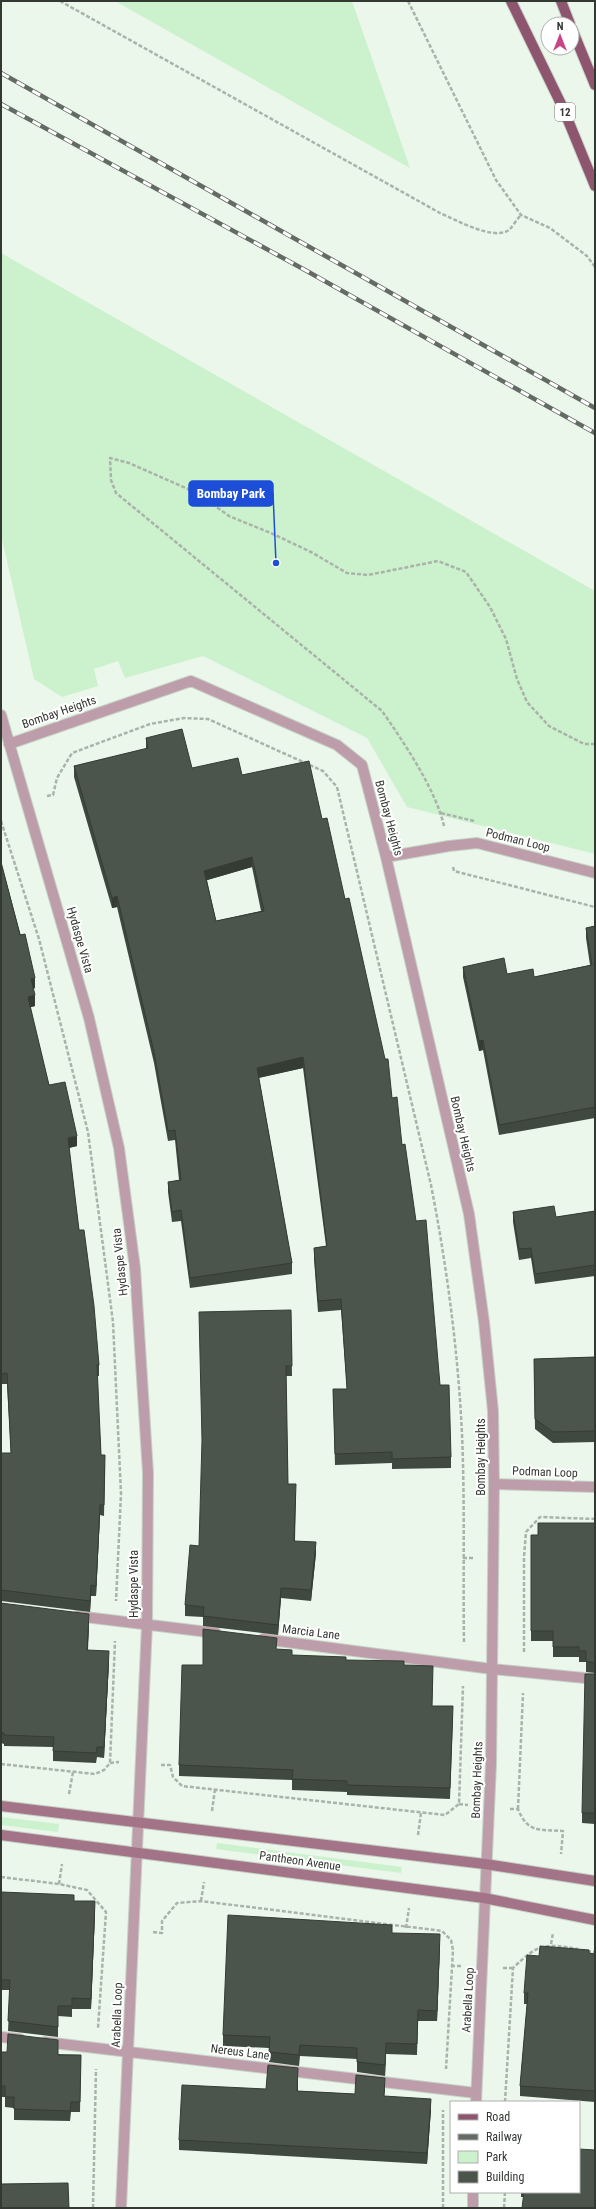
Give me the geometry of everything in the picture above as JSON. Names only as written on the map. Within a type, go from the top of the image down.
[{"type":"main road","name":"12","points":[[511,1],[563,108],[595,186]]},
{"type":"main road","points":[[561,1],[567,16]]},
{"type":"main road","points":[[580,48],[595,85]]},
{"type":"main road","name":"Pantheon Avenue","points":[[1,1806],[486,1864],[595,1881]]},
{"type":"main road","name":"Pantheon Avenue","points":[[1,1835],[484,1898],[595,1920]]},
{"type":"street","name":"Bombay Heights","points":[[9,744],[191,681],[337,745],[362,765],[386,857],[469,1214],[484,1322],[493,1411],[494,1484],[492,1764],[484,1898]]},
{"type":"street","name":"Hydaspe Vista","points":[[1,715],[89,1018],[119,1148],[135,1268],[148,1473],[147,1624],[137,1822]]},
{"type":"street","name":"Podman Loop","points":[[386,857],[449,846],[477,843],[595,873]]},
{"type":"street","name":"Podman Loop","points":[[494,1484],[595,1487]]},
{"type":"street","points":[[70,1615],[226,1634]]},
{"type":"street","name":"Marcia Lane","points":[[250,1638],[492,1669],[595,1679]]},
{"type":"street","name":"Arabella Loop","points":[[121,2208],[137,1822]]},
{"type":"street","name":"Arabella Loop","points":[[476,2098],[484,1898]]},
{"type":"street","name":"Nereus Lane","points":[[1,2037],[128,2052],[476,2098]]},
{"type":"street","points":[[473,2193],[473,2208]]},
{"type":"path","points":[[60,1],[440,213],[482,231],[500,234],[509,230],[521,215]]},
{"type":"path","points":[[408,1],[496,180],[521,215],[550,228],[587,256],[595,267]]},
{"type":"path","points":[[445,829],[441,813],[408,749],[382,711],[116,493],[111,480],[110,458],[129,463],[197,493],[229,516],[312,552],[347,573],[368,575],[438,561],[466,572],[490,607],[506,639],[517,679],[527,702],[549,726],[584,744],[595,744]]},
{"type":"path","points":[[43,798],[53,795],[57,778],[72,753],[150,724],[184,718],[208,719],[323,771],[337,787],[432,1185],[439,1224],[455,1339],[462,1435],[464,1643]]},
{"type":"path","points":[[1,821],[39,940],[88,1132],[113,1322],[121,1494],[116,1602]]},
{"type":"path","points":[[452,864],[454,871],[595,907]]},
{"type":"path","points":[[524,1652],[524,1557],[526,1532],[540,1517],[595,1519]]},
{"type":"path","points":[[1,1764],[95,1774],[104,1770],[110,1763],[115,1640]]},
{"type":"path","points":[[459,1804],[463,1684]]},
{"type":"path","points":[[523,1693],[518,1809],[523,1822],[534,1829],[564,1831],[560,1856]]},
{"type":"path","points":[[110,1763],[120,1762]]},
{"type":"path","points":[[158,1765],[170,1765],[173,1777],[182,1786],[445,1815],[459,1804],[468,1805]]},
{"type":"path","points":[[69,1797],[73,1772]]},
{"type":"path","points":[[212,1813],[215,1789]]},
{"type":"path","points":[[507,1809],[518,1809]]},
{"type":"path","points":[[417,1837],[421,1813]]},
{"type":"path","points":[[59,1884],[62,1862]]},
{"type":"path","points":[[1,1877],[59,1884],[87,1890],[106,1912],[98,2029]]},
{"type":"path","points":[[201,1901],[204,1880]]},
{"type":"path","points":[[151,1932],[162,1933],[162,1921],[177,1903],[201,1901],[406,1928],[442,1931],[451,1940],[453,1950],[446,2070]]},
{"type":"path","points":[[406,1928],[409,1906]]},
{"type":"path","points":[[552,1944],[553,1930]]},
{"type":"path","points":[[500,1968],[513,1968],[530,1952],[552,1944],[595,1952]]},
{"type":"path","points":[[451,1966],[464,1966]]},
{"type":"path","points":[[505,2101],[513,1968]]},
{"type":"path","points":[[93,2208],[96,2067]]},
{"type":"path","points":[[443,2208],[444,2107]]},
{"type":"path","points":[[504,2193],[504,2208]]},
{"type":"green space","points":[[115,1],[352,1],[410,168]]},
{"type":"green space","points":[[1,253],[595,591],[595,854],[407,807],[367,738],[203,656],[125,678],[118,661],[94,669],[98,686],[62,697],[34,679],[1,535]]},
{"type":"green space","points":[[1,1817],[59,1824],[58,1832],[1,1825]]},
{"type":"green space","points":[[217,1843],[402,1867],[401,1873],[216,1849]]},
{"type":"building","points":[[182,729],[192,768],[238,758],[242,775],[309,761],[322,819],[327,818],[345,899],[349,898],[385,1059],[388,1059],[392,1098],[397,1097],[402,1145],[405,1144],[416,1221],[426,1220],[440,1385],[449,1385],[451,1457],[392,1459],[392,1452],[335,1454],[333,1389],[347,1389],[341,1299],[318,1301],[314,1248],[327,1246],[303,1057],[257,1068],[292,1263],[190,1278],[181,1210],[172,1212],[168,1182],[181,1180],[175,1130],[168,1131],[154,1052],[117,896],[112,898],[74,766],[148,748],[146,738]],"holes":[[[252,857],[264,911],[216,921],[204,871]]]},
{"type":"building","points":[[1,862],[20,935],[25,934],[35,978],[31,979],[35,995],[28,997],[49,1085],[65,1082],[77,1136],[68,1138],[79,1230],[84,1230],[94,1306],[99,1365],[97,1365],[101,1455],[105,1455],[104,1505],[100,1505],[96,1586],[91,1585],[90,1601],[1,1590],[1,1453],[11,1453],[7,1373],[1,1374]]},
{"type":"building","points":[[595,926],[595,1107],[499,1125],[483,1040],[479,1041],[463,967],[504,958],[507,974],[533,969],[534,977],[592,965],[586,928]]},
{"type":"building","points":[[554,1206],[556,1217],[595,1211],[595,1265],[535,1274],[531,1248],[519,1249],[513,1212]]},
{"type":"building","points":[[291,1310],[292,1366],[286,1366],[288,1484],[296,1484],[294,1541],[316,1542],[311,1590],[281,1588],[278,1625],[203,1616],[204,1607],[185,1605],[190,1545],[199,1546],[202,1440],[199,1312]]},
{"type":"building","points":[[595,1357],[595,1431],[553,1432],[535,1419],[534,1359]]},
{"type":"building","points":[[538,1523],[595,1523],[595,1663],[586,1661],[586,1651],[579,1651],[579,1647],[553,1647],[553,1631],[531,1631],[531,1535],[538,1535]]},
{"type":"building","points":[[1,1603],[89,1614],[87,1650],[109,1651],[104,1747],[97,1747],[96,1753],[53,1751],[54,1737],[4,1735],[4,1733],[1,1733]]},
{"type":"building","points":[[203,1629],[277,1638],[276,1649],[292,1650],[292,1655],[346,1657],[346,1660],[404,1661],[404,1665],[433,1666],[432,1706],[453,1706],[450,1788],[347,1785],[347,1781],[292,1779],[293,1770],[179,1765],[182,1665],[203,1665]]},
{"type":"building","points":[[585,1674],[595,1674],[595,1813],[582,1813]]},
{"type":"building","points":[[1,1892],[74,1895],[74,1901],[95,1901],[91,1999],[72,1998],[72,2006],[58,2006],[58,2027],[8,2021],[10,1980],[1,1980]]},
{"type":"building","points":[[228,1915],[392,1925],[392,1933],[440,1934],[437,2011],[418,2010],[417,2044],[386,2043],[385,2065],[357,2062],[357,2048],[300,2045],[299,2055],[269,2052],[270,2037],[223,2035]]},
{"type":"building","points":[[540,1946],[589,1950],[589,1953],[595,1954],[595,2091],[520,2086],[528,1993],[524,1993],[527,1955],[539,1956]]},
{"type":"building","points":[[8,2034],[58,2040],[58,2055],[81,2055],[80,2102],[71,2102],[70,2111],[14,2109],[14,2097],[5,2097],[5,2086],[1,2086],[1,2052],[7,2052]]},
{"type":"building","points":[[268,2065],[298,2068],[297,2091],[355,2094],[356,2075],[385,2078],[384,2096],[431,2099],[427,2153],[179,2140],[182,2085],[266,2089]]},
{"type":"building","points":[[580,2149],[595,2150],[595,2208],[522,2208],[524,2193],[580,2193]]},
{"type":"building","points":[[68,2183],[69,2208],[1,2208],[1,2184]]},
{"type":"railway","points":[[1,73],[595,408]]},
{"type":"railway","points":[[1,104],[305,270],[595,433]]},
{"type":"place","name":"Bombay Park","points":[[276,563]]}]
